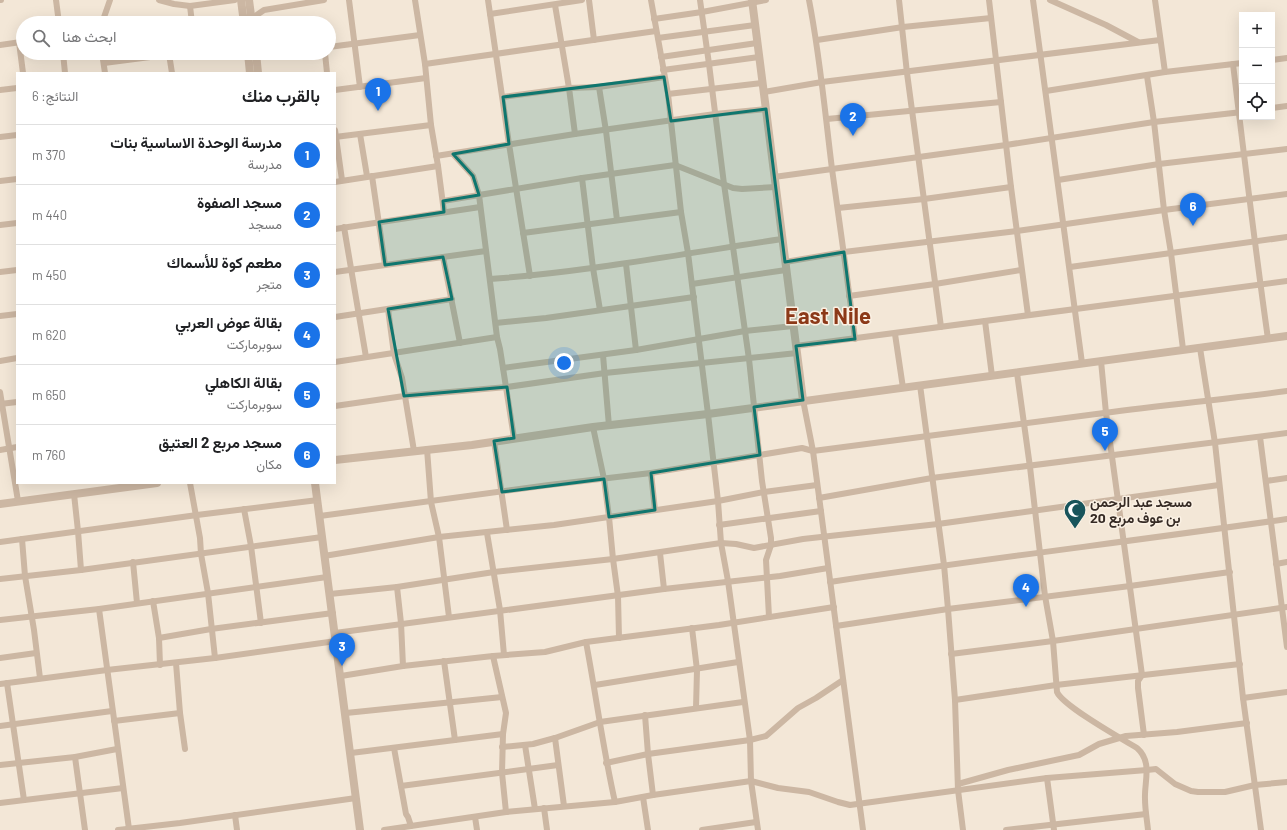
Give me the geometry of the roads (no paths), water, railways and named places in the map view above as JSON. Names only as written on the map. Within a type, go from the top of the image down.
[{"type":"street","points":[[56,0],[58,16]]},
{"type":"street","points":[[104,16],[110,0]]},
{"type":"street","points":[[159,0],[190,6],[235,0]]},
{"type":"street","points":[[241,0],[247,16]]},
{"type":"street","points":[[249,0],[249,16]]},
{"type":"street","points":[[256,16],[264,10],[324,0]]},
{"type":"street","points":[[349,0],[360,87]]},
{"type":"street","points":[[415,0],[425,64],[431,125],[444,212]]},
{"type":"street","points":[[488,0],[530,276]]},
{"type":"street","points":[[490,14],[582,0]]},
{"type":"street","points":[[589,0],[594,40]]},
{"type":"street","points":[[651,0],[668,94],[675,165],[694,297],[708,414],[718,501],[721,543],[728,582],[743,702],[750,740],[751,781],[758,830]]},
{"type":"street","points":[[700,0],[710,64],[724,184],[745,331],[764,492],[772,538],[766,560],[768,617]]},
{"type":"street","points":[[654,19],[702,12],[752,1],[766,0]]},
{"type":"street","points":[[809,0],[817,40],[832,169],[855,339]]},
{"type":"street","points":[[899,0],[907,73],[941,327]]},
{"type":"street","points":[[989,0],[1028,315]]},
{"type":"street","points":[[1033,0],[1053,137],[1082,363]]},
{"type":"street","points":[[1050,0],[1100,22],[1138,42]]},
{"type":"street","points":[[1155,0],[1165,72]]},
{"type":"street","points":[[752,1],[796,350],[821,511],[863,830]]},
{"type":"street","points":[[554,5],[569,88],[575,134]]},
{"type":"street","points":[[190,6],[191,16]]},
{"type":"street","points":[[817,40],[903,27],[991,18]]},
{"type":"street","points":[[658,38],[755,25]]},
{"type":"street","points":[[425,64],[656,31]]},
{"type":"street","points":[[336,46],[420,35]]},
{"type":"street","points":[[764,92],[822,82],[907,73],[1041,54],[1160,40]]},
{"type":"street","points":[[0,45],[16,43]]},
{"type":"street","points":[[661,57],[757,43]]},
{"type":"street","points":[[663,70],[759,57]]},
{"type":"street","points":[[1275,60],[1287,58]]},
{"type":"street","points":[[22,60],[23,72]]},
{"type":"street","points":[[64,60],[65,72]]},
{"type":"street","points":[[103,60],[105,72]]},
{"type":"street","points":[[104,63],[126,60]]},
{"type":"street","points":[[170,60],[172,72]]},
{"type":"street","points":[[249,60],[250,72]]},
{"type":"street","points":[[257,60],[258,72]]},
{"type":"street","points":[[326,60],[327,72]]},
{"type":"street","points":[[1046,91],[1165,72],[1239,63]]},
{"type":"street","points":[[1233,64],[1239,105]]},
{"type":"street","points":[[1147,76],[1183,349]]},
{"type":"street","points":[[502,97],[569,88],[599,87],[664,77]]},
{"type":"street","points":[[336,90],[426,78]]},
{"type":"street","points":[[668,94],[762,83]]},
{"type":"street","points":[[599,87],[617,220]]},
{"type":"street","points":[[0,90],[16,88]]},
{"type":"street","points":[[827,119],[1001,102]]},
{"type":"street","points":[[1275,108],[1287,106]]},
{"type":"street","points":[[436,156],[715,114],[766,109]]},
{"type":"street","points":[[774,177],[1006,145],[1154,122],[1239,112]]},
{"type":"street","points":[[1241,120],[1254,241],[1268,339]]},
{"type":"street","points":[[431,125],[336,137],[338,181],[438,166]]},
{"type":"street","points":[[360,134],[380,222],[385,265]]},
{"type":"street","points":[[0,137],[16,135]]},
{"type":"street","points":[[1058,180],[1159,164],[1287,149]]},
{"type":"street","points":[[453,154],[473,176],[479,194],[497,337],[507,388],[514,438]]},
{"type":"street","points":[[443,201],[582,178],[675,165],[737,189],[776,187]]},
{"type":"street","points":[[582,178],[593,268],[600,310]]},
{"type":"street","points":[[0,181],[16,179]]},
{"type":"street","points":[[838,208],[924,199],[1011,187]]},
{"type":"street","points":[[692,284],[737,278],[844,252],[1017,231],[1287,194]]},
{"type":"street","points":[[336,229],[480,207]]},
{"type":"street","points":[[523,233],[681,212]]},
{"type":"street","points":[[0,226],[16,223]]},
{"type":"street","points":[[344,227],[366,357]]},
{"type":"street","points":[[1070,267],[1287,237]]},
{"type":"street","points":[[490,279],[530,276],[626,264],[733,246],[782,240]]},
{"type":"street","points":[[336,272],[486,251]]},
{"type":"street","points":[[443,257],[460,343]]},
{"type":"street","points":[[626,264],[636,350]]},
{"type":"street","points":[[0,272],[16,270]]},
{"type":"street","points":[[850,296],[1022,270]]},
{"type":"street","points":[[336,406],[404,396],[507,388],[605,373],[748,359],[855,339],[1287,282]]},
{"type":"street","points":[[496,323],[546,318],[694,297]]},
{"type":"street","points":[[336,317],[452,299]]},
{"type":"street","points":[[388,309],[394,354],[402,378],[414,451]]},
{"type":"street","points":[[0,316],[16,314]]},
{"type":"street","points":[[985,321],[992,376]]},
{"type":"street","points":[[503,368],[636,350],[745,331],[793,326]]},
{"type":"street","points":[[895,334],[903,388]]},
{"type":"street","points":[[336,460],[472,445],[593,427],[708,414],[1287,336]]},
{"type":"street","points":[[336,362],[497,337]]},
{"type":"street","points":[[1200,348],[1214,443],[1235,614],[1243,698],[1261,830]]},
{"type":"street","points":[[603,355],[609,426]]},
{"type":"street","points":[[0,361],[16,358]]},
{"type":"street","points":[[1101,361],[1111,456],[1142,675],[1138,681],[1138,688],[1144,735]]},
{"type":"street","points":[[1018,373],[1045,596],[1054,641],[1057,692],[1062,699],[1141,751],[1145,758],[1147,770],[1145,793],[1148,830]]},
{"type":"street","points":[[920,385],[944,565],[955,700],[958,787],[963,830]]},
{"type":"street","points":[[320,516],[651,473],[713,464],[802,448],[812,451],[1287,391]]},
{"type":"street","points":[[0,392],[18,501]]},
{"type":"street","points":[[1,404],[16,402]]},
{"type":"street","points":[[593,427],[604,479],[609,517],[618,596],[620,638]]},
{"type":"street","points":[[819,498],[932,478],[1030,467],[1287,433]]},
{"type":"street","points":[[1260,437],[1276,564],[1284,607],[1287,647]]},
{"type":"street","points":[[494,441],[507,530]]},
{"type":"street","points":[[0,450],[16,447]]},
{"type":"street","points":[[427,449],[431,502],[439,537],[449,617]]},
{"type":"street","points":[[651,473],[655,510]]},
{"type":"street","points":[[1266,481],[1287,478]]},
{"type":"street","points":[[0,504],[74,494],[116,486],[143,484]]},
{"type":"street","points":[[190,484],[201,542],[201,554],[208,594],[215,658]]},
{"type":"street","points":[[315,484],[360,830]]},
{"type":"street","points":[[330,594],[444,581],[494,572],[660,553],[721,543],[736,544],[751,548],[824,536],[938,524],[1219,484]]},
{"type":"street","points":[[324,556],[439,537],[487,533],[609,517],[817,485]]},
{"type":"street","points":[[74,494],[81,570]]},
{"type":"street","points":[[0,542],[318,500]]},
{"type":"street","points":[[244,509],[251,546],[261,623]]},
{"type":"street","points":[[719,525],[768,517],[821,511]]},
{"type":"street","points":[[830,582],[944,565],[1287,519]]},
{"type":"street","points":[[487,533],[500,610],[504,655]]},
{"type":"street","points":[[0,579],[81,570],[322,537]]},
{"type":"street","points":[[22,539],[25,576],[40,678]]},
{"type":"street","points":[[660,553],[664,589]]},
{"type":"street","points":[[133,562],[137,603]]},
{"type":"street","points":[[1276,564],[1287,562]]},
{"type":"street","points":[[0,684],[215,658],[401,624],[828,568]]},
{"type":"street","points":[[836,626],[948,609],[1230,572]]},
{"type":"street","points":[[0,620],[99,609],[327,576]]},
{"type":"street","points":[[397,587],[403,666]]},
{"type":"street","points":[[153,601],[159,638],[160,665]]},
{"type":"street","points":[[341,676],[444,661],[545,652],[586,642],[834,607]]},
{"type":"street","points":[[951,654],[1054,641],[1284,607]]},
{"type":"street","points":[[99,609],[129,829]]},
{"type":"street","points":[[159,638],[211,629],[333,613]]},
{"type":"street","points":[[692,628],[697,670],[696,708]]},
{"type":"street","points":[[586,642],[595,685],[606,763],[615,802]]},
{"type":"street","points":[[0,658],[36,653]]},
{"type":"street","points":[[493,656],[506,713],[502,747],[502,773],[506,812]]},
{"type":"street","points":[[444,661],[455,740]]},
{"type":"street","points":[[595,685],[697,670],[738,662]]},
{"type":"street","points":[[176,663],[180,713],[185,749]]},
{"type":"street","points":[[955,700],[1056,685],[1240,664]]},
{"type":"street","points":[[606,763],[648,754],[750,740],[769,734],[798,708],[843,680]]},
{"type":"street","points":[[7,683],[24,800]]},
{"type":"street","points":[[1243,698],[1287,692]]},
{"type":"street","points":[[346,714],[502,696]]},
{"type":"street","points":[[502,747],[525,745],[555,738],[600,722],[743,702]]},
{"type":"street","points":[[0,726],[112,711]]},
{"type":"street","points":[[114,721],[180,713]]},
{"type":"street","points":[[645,715],[653,795]]},
{"type":"street","points":[[958,787],[1008,770],[1078,754],[1099,744],[1120,738],[1247,723]]},
{"type":"street","points":[[351,753],[503,734]]},
{"type":"street","points":[[555,738],[564,806]]},
{"type":"street","points":[[525,745],[535,809]]},
{"type":"street","points":[[394,748],[406,814],[411,826]]},
{"type":"street","points":[[0,765],[75,757],[117,749]]},
{"type":"street","points":[[75,757],[85,830]]},
{"type":"street","points":[[401,786],[558,765]]},
{"type":"street","points":[[384,830],[506,812],[615,802],[751,781],[773,787],[809,792],[850,805],[958,787],[1156,769],[1175,784],[1194,792],[1225,792],[1255,785],[1287,782]]},
{"type":"street","points":[[1047,778],[1054,827]]},
{"type":"street","points":[[0,803],[123,788]]},
{"type":"street","points":[[642,797],[648,830]]},
{"type":"street","points":[[118,830],[356,798]]},
{"type":"street","points":[[544,808],[547,830]]},
{"type":"street","points":[[1006,830],[1054,827],[1146,814]]},
{"type":"street","points":[[235,815],[237,830]]},
{"type":"street","points":[[475,817],[477,830]]},
{"type":"street","points":[[702,830],[756,822]]},
{"type":"place","name":"مدرسة الوحدة الاساسية بنات","points":[[378,111]]},
{"type":"place","name":"مسجد الصفوة","points":[[853,136]]},
{"type":"place","name":"مسجد مربع 2 العتيق","points":[[1193,226]]},
{"type":"place","name":"بقالة الكاهلي","points":[[1105,451]]},
{"type":"place","name":"مسجد عبد الرحمن بن عوف مربع 20","points":[[1075,530]]},
{"type":"place","name":"بقالة عوض العربي","points":[[1026,607]]},
{"type":"place","name":"مطعم كوة للأسماك","points":[[342,666]]},
{"type":"district","name":"East Nile","points":[[828,316]]}]
